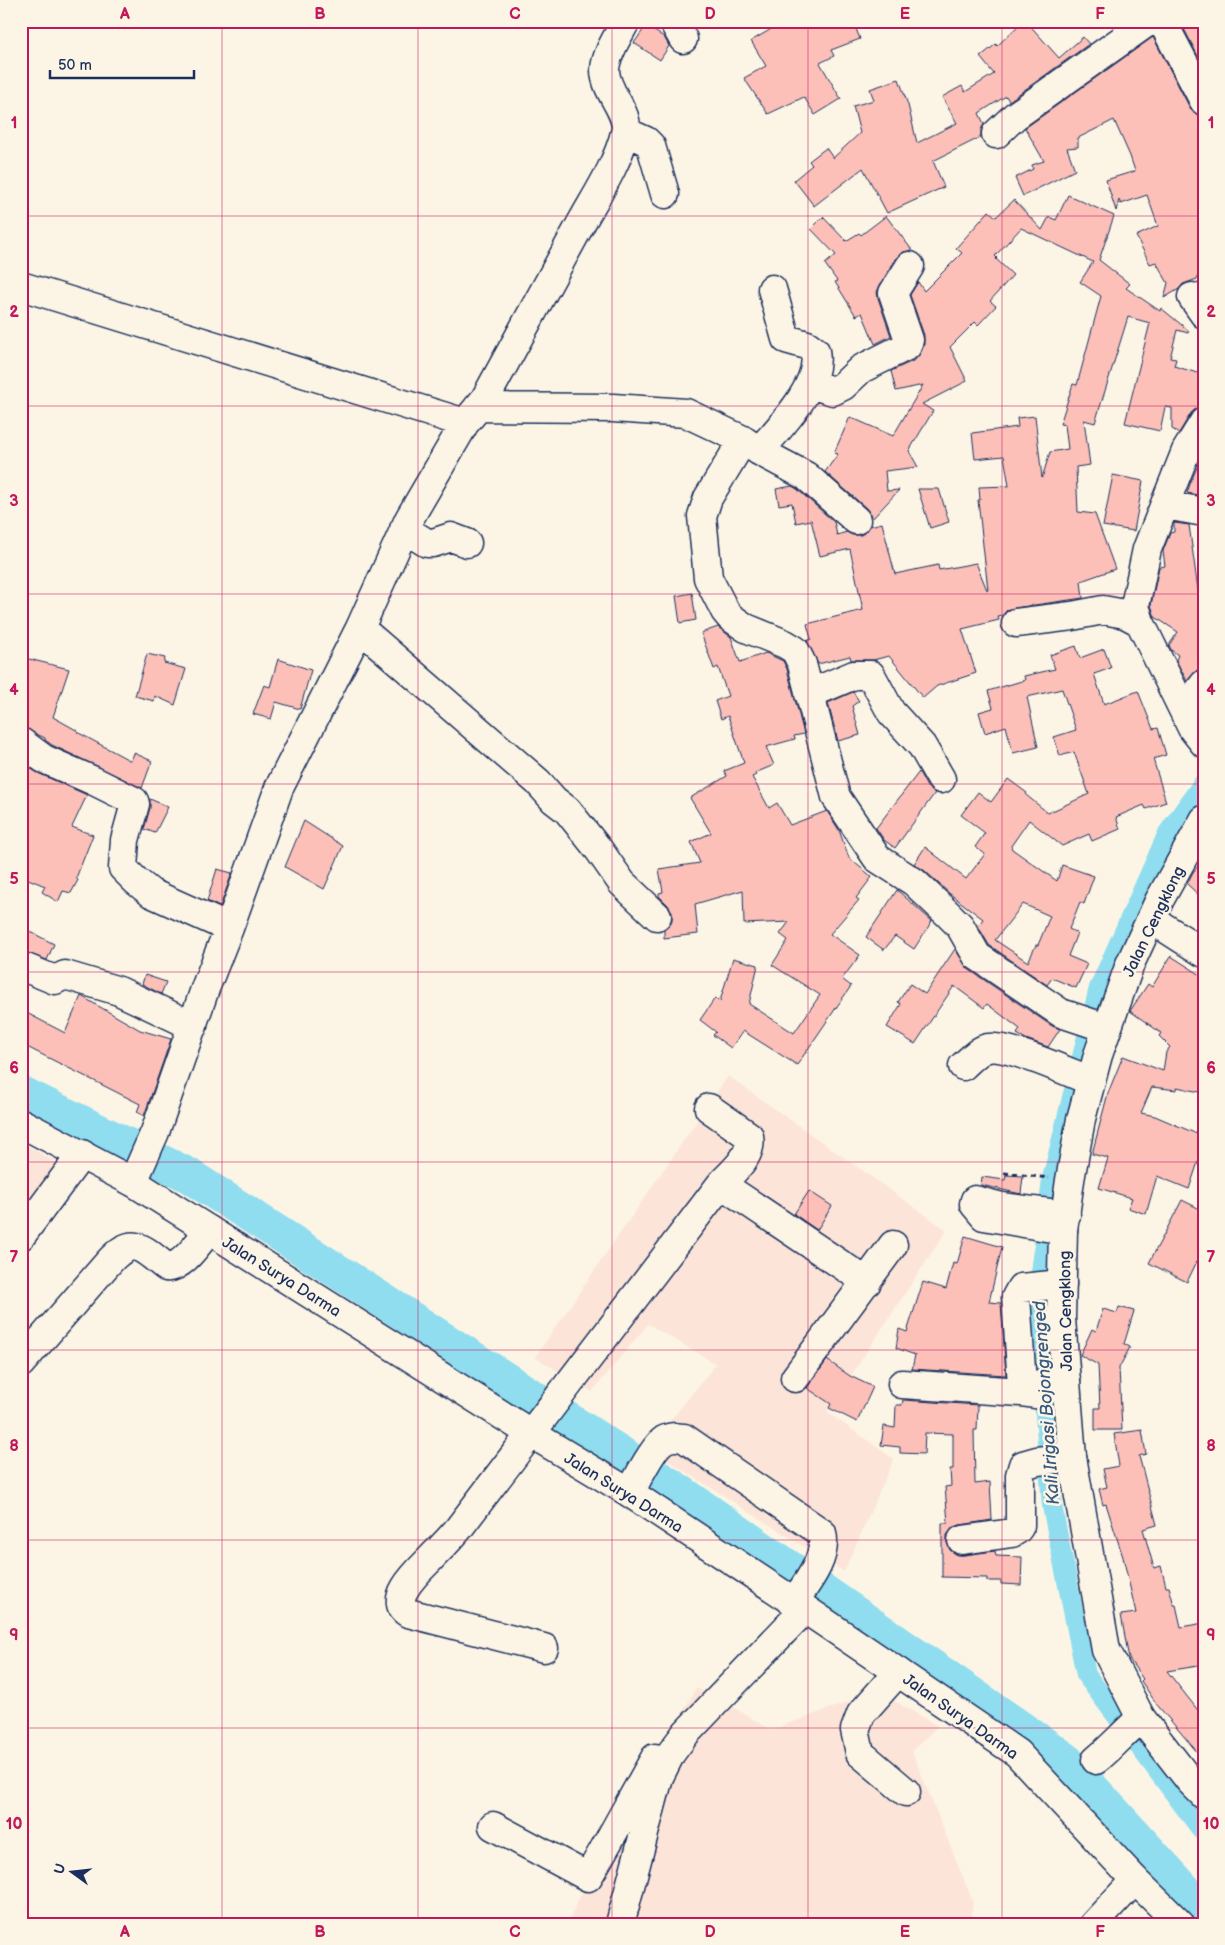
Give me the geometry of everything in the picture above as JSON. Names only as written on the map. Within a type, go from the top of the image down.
[{"type":"street","points":[[137,1173],[155,1132],[206,986],[229,928],[279,788],[360,628],[404,529],[472,415],[597,195],[626,132],[620,107],[609,90],[605,70],[606,62],[626,21]]},
{"type":"street","points":[[996,134],[1015,116],[1149,21]]},
{"type":"street","points":[[1162,21],[1204,101]]},
{"type":"street","points":[[626,132],[646,141],[651,146],[665,194]]},
{"type":"street","points":[[810,384],[833,391],[843,386],[861,369],[907,346],[909,340],[893,294],[910,266]]},
{"type":"street","points":[[21,286],[472,415],[613,408],[686,412],[806,476],[856,520]]},
{"type":"street","points":[[772,289],[786,339],[807,345],[815,351],[817,359],[810,384],[788,417],[751,446],[708,498],[702,516],[708,578],[730,617],[746,628],[795,650],[802,664],[836,797],[877,858],[914,882],[948,914],[960,926],[977,956],[1061,1014],[1100,1027]]},
{"type":"street","points":[[1193,727],[1140,622],[1135,606],[1147,549],[1186,451],[1204,422]]},
{"type":"street","points":[[1165,504],[1204,512]]},
{"type":"street","points":[[404,529],[426,543],[433,543],[451,537],[467,543]]},
{"type":"street","points":[[1016,623],[1103,610],[1125,614],[1140,622]]},
{"type":"street","points":[[360,628],[538,782],[554,800],[567,810],[589,836],[622,883],[657,916]]},
{"type":"street","points":[[809,694],[854,675],[871,675],[890,712],[922,746],[941,779]]},
{"type":"street","points":[[1193,727],[1204,684]]},
{"type":"street","points":[[21,742],[44,759],[134,801],[135,804],[124,847],[123,868],[151,893],[229,928]]},
{"type":"street","name":"Jalan Cengklong","points":[[1204,820],[1151,919],[1100,1027],[1087,1080],[1070,1180],[1058,1222],[1048,1285],[1062,1320],[1051,1389],[1057,1459],[1106,1650],[1132,1726],[1204,1795]]},
{"type":"street","points":[[1151,919],[1204,953]]},
{"type":"street","points":[[21,966],[55,980],[65,976],[119,991],[192,1026]]},
{"type":"street","points":[[964,1066],[985,1048],[995,1047],[1034,1058],[1087,1080]]},
{"type":"street","points":[[544,1648],[408,1613],[402,1607],[401,1599],[409,1582],[451,1538],[722,1184],[745,1157],[750,1145],[748,1136],[709,1108]]},
{"type":"street","name":"Jalan Surya Darma","points":[[21,1123],[82,1154],[137,1173],[209,1230],[534,1432],[634,1484],[898,1672],[1017,1752],[1135,1880],[1180,1924]]},
{"type":"street","points":[[21,1236],[82,1154]]},
{"type":"street","points":[[722,1184],[867,1282]]},
{"type":"street","points":[[1001,1213],[1058,1222]]},
{"type":"street","points":[[21,1363],[108,1263],[124,1248],[134,1246],[141,1248],[170,1268],[180,1264],[209,1230]]},
{"type":"street","points":[[795,1378],[893,1246]]},
{"type":"street","points":[[1048,1285],[1021,1288],[1016,1297],[1022,1384],[1051,1389]]},
{"type":"street","points":[[902,1384],[1021,1392],[1051,1389]]},
{"type":"street","points":[[620,1924],[659,1777],[670,1753],[686,1733],[720,1700],[799,1602],[820,1558],[824,1539],[822,1534],[684,1438],[673,1436],[662,1441],[634,1484]]},
{"type":"street","points":[[962,1540],[1012,1533],[1017,1530],[1020,1526],[1021,1469],[1023,1464],[1057,1459]]},
{"type":"street","points":[[898,1672],[861,1714],[855,1730],[860,1753],[906,1792]]},
{"type":"street","points":[[493,1826],[588,1877],[614,1834],[665,1740],[701,1696],[720,1700]]},
{"type":"street","points":[[1096,1760],[1114,1746],[1132,1726]]},
{"type":"street","points":[[1094,1924],[1135,1880]]},
{"type":"path","points":[[1004,1173],[1059,1180]]},
{"type":"shaded area","points":[[728,1076],[947,1230],[827,1412],[894,1459],[844,1572],[648,1448],[716,1364],[648,1324],[592,1392],[535,1357]]},
{"type":"shaded area","points":[[21,1142],[76,1174],[21,1243]]},
{"type":"shaded area","points":[[696,1688],[717,1697],[771,1730],[878,1691],[938,1726],[912,1751],[973,1902],[970,1924],[567,1924],[579,1898]]},
{"type":"building","points":[[785,21],[853,21],[860,39],[831,50],[834,56],[820,63],[841,99],[815,115],[804,97],[768,114],[744,78],[766,66],[751,41]]},
{"type":"building","points":[[1023,21],[1026,21],[1059,58],[1083,37],[1089,44],[1009,101],[1006,96],[979,113],[984,124],[981,130],[981,137],[933,161],[944,187],[887,213],[863,168],[814,206],[794,180],[812,165],[809,161],[826,148],[833,158],[860,133],[853,106],[874,100],[870,89],[899,79],[908,105],[917,143],[957,123],[942,97],[962,86],[965,92],[994,74],[980,57],[996,44],[997,46]]},
{"type":"building","points":[[1180,21],[1204,21],[1204,59],[1201,62]]},
{"type":"building","points":[[646,26],[664,37],[669,46],[660,60],[634,43]]},
{"type":"building","points":[[1153,37],[1190,108],[1196,114],[1204,117],[1204,257],[1197,279],[1183,284],[1179,289],[1164,298],[1168,283],[1156,262],[1150,264],[1136,236],[1158,226],[1147,195],[1121,204],[1119,200],[1116,211],[1106,180],[1135,171],[1114,120],[1078,138],[1078,147],[1067,148],[1075,170],[1023,196],[1015,178],[1033,169],[1032,165],[1044,161],[1025,128]]},
{"type":"building","points":[[1068,195],[1114,216],[1099,260],[1130,284],[1126,288],[1160,311],[1161,308],[1189,331],[1188,333],[1177,330],[1170,358],[1176,359],[1174,366],[1204,375],[1204,406],[1197,408],[1191,413],[1179,433],[1172,429],[1172,408],[1165,407],[1160,431],[1125,423],[1150,323],[1128,317],[1095,423],[1084,420],[1090,465],[1076,467],[1078,512],[1095,514],[1115,569],[1081,581],[1083,598],[1014,608],[998,616],[999,620],[962,629],[976,673],[937,686],[923,698],[889,656],[873,660],[851,660],[850,656],[818,664],[807,641],[811,639],[807,624],[863,610],[850,549],[820,556],[811,520],[796,523],[792,503],[779,505],[776,489],[792,486],[797,489],[834,522],[837,535],[847,532],[853,535],[861,535],[870,526],[882,523],[895,574],[938,565],[939,570],[976,563],[988,590],[978,500],[980,500],[979,487],[1009,486],[1004,456],[975,459],[972,433],[1018,427],[1017,418],[1035,416],[1042,478],[1050,452],[1068,449],[1065,425],[1060,424],[1073,384],[1077,385],[1101,296],[1080,282],[1093,262],[1021,228],[995,256],[1013,275],[990,301],[996,306],[978,325],[975,322],[950,347],[967,381],[922,404],[933,411],[909,451],[918,467],[885,471],[887,491],[899,490],[873,518],[866,508],[825,472],[838,454],[834,453],[850,417],[893,436],[923,385],[896,391],[891,371],[915,360],[924,345],[924,335],[910,295],[918,282],[924,291],[962,253],[956,248],[989,211],[996,217],[1014,200],[1042,230],[1049,217],[1056,220]]},
{"type":"building","points":[[886,216],[912,250],[903,252],[897,257],[877,292],[891,336],[875,344],[862,313],[856,316],[835,282],[837,281],[825,264],[836,255],[811,229],[823,217],[846,241],[859,233],[861,235]]},
{"type":"building","points":[[1204,452],[1204,496],[1187,493],[1191,481]]},
{"type":"building","points":[[1113,475],[1143,481],[1134,531],[1103,526]]},
{"type":"building","points":[[918,489],[939,489],[949,522],[930,528]]},
{"type":"building","points":[[1174,523],[1189,525],[1199,597],[1204,594],[1204,669],[1197,670],[1187,681],[1176,660],[1178,655],[1171,650],[1169,645],[1178,632],[1155,617],[1151,605],[1159,567],[1165,566],[1163,551],[1170,533],[1174,532]]},
{"type":"building","points":[[692,593],[696,620],[680,623],[676,596]]},
{"type":"building","points":[[718,627],[731,637],[740,662],[766,653],[783,661],[787,669],[804,734],[794,736],[795,739],[766,747],[774,765],[755,773],[756,775],[752,777],[769,808],[777,803],[790,825],[827,811],[839,830],[849,858],[872,877],[856,898],[859,900],[830,934],[860,955],[842,979],[851,986],[797,1065],[743,1031],[731,1048],[713,1035],[716,1032],[700,1020],[715,998],[720,1001],[733,958],[758,965],[749,1004],[794,1033],[820,995],[772,965],[788,940],[780,934],[789,922],[744,924],[743,890],[695,904],[698,934],[664,938],[664,930],[672,920],[672,912],[659,896],[659,893],[663,892],[659,869],[700,863],[691,842],[711,833],[690,798],[727,776],[724,771],[744,763],[728,716],[721,719],[715,701],[728,696],[718,667],[714,669],[701,633]]},
{"type":"building","points":[[1076,646],[1080,658],[1104,649],[1111,668],[1094,674],[1104,704],[1138,691],[1153,729],[1158,728],[1166,755],[1153,759],[1166,802],[1146,809],[1144,805],[1116,817],[1120,829],[1092,841],[1089,834],[1062,846],[1029,820],[1011,846],[1012,849],[1057,881],[1062,865],[1094,876],[1084,904],[1080,902],[1069,929],[1077,933],[1068,956],[1087,964],[1076,988],[1052,978],[1047,985],[989,945],[978,926],[983,919],[914,864],[925,847],[966,879],[985,854],[975,847],[985,833],[961,815],[978,792],[991,802],[1008,779],[1027,793],[1026,795],[1048,813],[1089,794],[1074,752],[1060,756],[1054,737],[1076,730],[1062,689],[1027,697],[1038,747],[1013,753],[1006,726],[985,733],[979,712],[993,708],[988,691],[1025,680],[1024,676],[1055,669],[1050,655]],"holes":[[[1023,904],[1050,916],[1038,945],[1036,945],[1028,962],[995,940]]]},
{"type":"building","points":[[147,654],[165,658],[164,663],[186,669],[175,705],[155,696],[154,701],[135,696]]},
{"type":"building","points":[[21,657],[69,669],[53,717],[131,761],[134,753],[152,761],[142,788],[52,745],[45,738],[21,727]]},
{"type":"building","points":[[278,659],[311,670],[300,709],[276,702],[271,719],[253,714],[264,685],[270,687]]},
{"type":"building","points":[[853,692],[859,701],[852,706],[860,735],[838,741],[828,703]]},
{"type":"building","points":[[21,763],[38,773],[87,795],[72,827],[93,835],[76,878],[78,880],[71,893],[63,891],[58,902],[42,892],[45,886],[21,876]]},
{"type":"building","points":[[919,772],[927,787],[935,793],[895,848],[884,840],[876,828]]},
{"type":"building","points":[[150,799],[168,807],[155,833],[144,829],[150,808]]},
{"type":"building","points":[[304,821],[343,846],[324,889],[285,867]]},
{"type":"building","points":[[1204,860],[1204,900],[1187,884],[1193,872]]},
{"type":"building","points":[[217,869],[232,873],[220,907],[207,901]]},
{"type":"building","points":[[897,890],[932,921],[914,949],[895,936],[884,950],[866,937]]},
{"type":"building","points":[[21,927],[54,944],[47,960],[21,951]]},
{"type":"building","points":[[955,949],[968,969],[1052,1026],[1060,1029],[1048,1047],[1017,1034],[1020,1029],[987,1004],[984,1008],[954,986],[915,1044],[887,1027],[901,1004],[898,1002],[910,984],[925,994]]},
{"type":"building","points":[[1171,956],[1204,977],[1204,1093],[1177,1087],[1177,1090],[1152,1087],[1141,1113],[1155,1116],[1204,1137],[1204,1164],[1198,1162],[1189,1189],[1157,1176],[1146,1214],[1128,1208],[1132,1198],[1099,1188],[1108,1158],[1092,1154],[1108,1093],[1123,1056],[1163,1071],[1166,1052],[1170,1047],[1159,1036],[1161,1033],[1130,1011],[1148,984],[1152,987]]},
{"type":"building","points":[[145,975],[166,982],[161,994],[142,984]]},
{"type":"building","points":[[81,996],[140,1030],[171,1039],[144,1116],[137,1112],[140,1104],[21,1044],[21,1010],[65,1033]]},
{"type":"building","points":[[1006,1175],[1023,1176],[1021,1194],[981,1185],[982,1177],[1005,1180]]},
{"type":"building","points":[[809,1191],[832,1206],[817,1230],[794,1214]]},
{"type":"building","points":[[1182,1200],[1204,1211],[1197,1228],[1204,1232],[1204,1247],[1187,1282],[1149,1263]]},
{"type":"building","points":[[965,1236],[1002,1247],[989,1302],[1001,1303],[1006,1375],[912,1369],[915,1355],[896,1348],[899,1329],[907,1332],[923,1282],[946,1289],[953,1263],[957,1264]]},
{"type":"building","points":[[1119,1307],[1134,1311],[1124,1344],[1130,1347],[1119,1368],[1122,1430],[1095,1430],[1095,1408],[1100,1408],[1098,1365],[1080,1355],[1092,1329],[1096,1331],[1103,1309],[1117,1313]]},
{"type":"building","points":[[827,1360],[850,1376],[873,1387],[857,1422],[829,1408],[831,1404],[807,1388]]},
{"type":"building","points":[[903,1400],[978,1405],[977,1430],[974,1430],[975,1484],[990,1482],[992,1520],[953,1527],[947,1535],[947,1543],[950,1550],[957,1555],[995,1551],[996,1556],[1022,1557],[1021,1585],[1001,1584],[1001,1581],[987,1581],[987,1578],[942,1577],[942,1523],[948,1523],[945,1487],[951,1486],[950,1469],[953,1469],[953,1434],[925,1433],[924,1454],[900,1453],[900,1447],[881,1445],[884,1426],[895,1428],[896,1405],[902,1405]]},
{"type":"building","points":[[1142,1430],[1146,1454],[1139,1456],[1157,1525],[1143,1529],[1154,1568],[1161,1566],[1166,1587],[1169,1587],[1174,1605],[1176,1605],[1181,1627],[1204,1623],[1204,1665],[1167,1671],[1204,1718],[1204,1760],[1158,1706],[1129,1659],[1121,1615],[1136,1613],[1123,1557],[1106,1504],[1103,1505],[1099,1489],[1107,1487],[1103,1469],[1119,1466],[1114,1434]]},
{"type":"waterway","name":"Kali Irigasi Bojongrenged","points":[[1204,782],[1168,833],[1099,988],[1052,1179],[1037,1307],[1052,1506],[1086,1675],[1204,1833]]},
{"type":"waterway","points":[[21,1093],[188,1175],[676,1489],[1065,1759],[1204,1911]]}]
